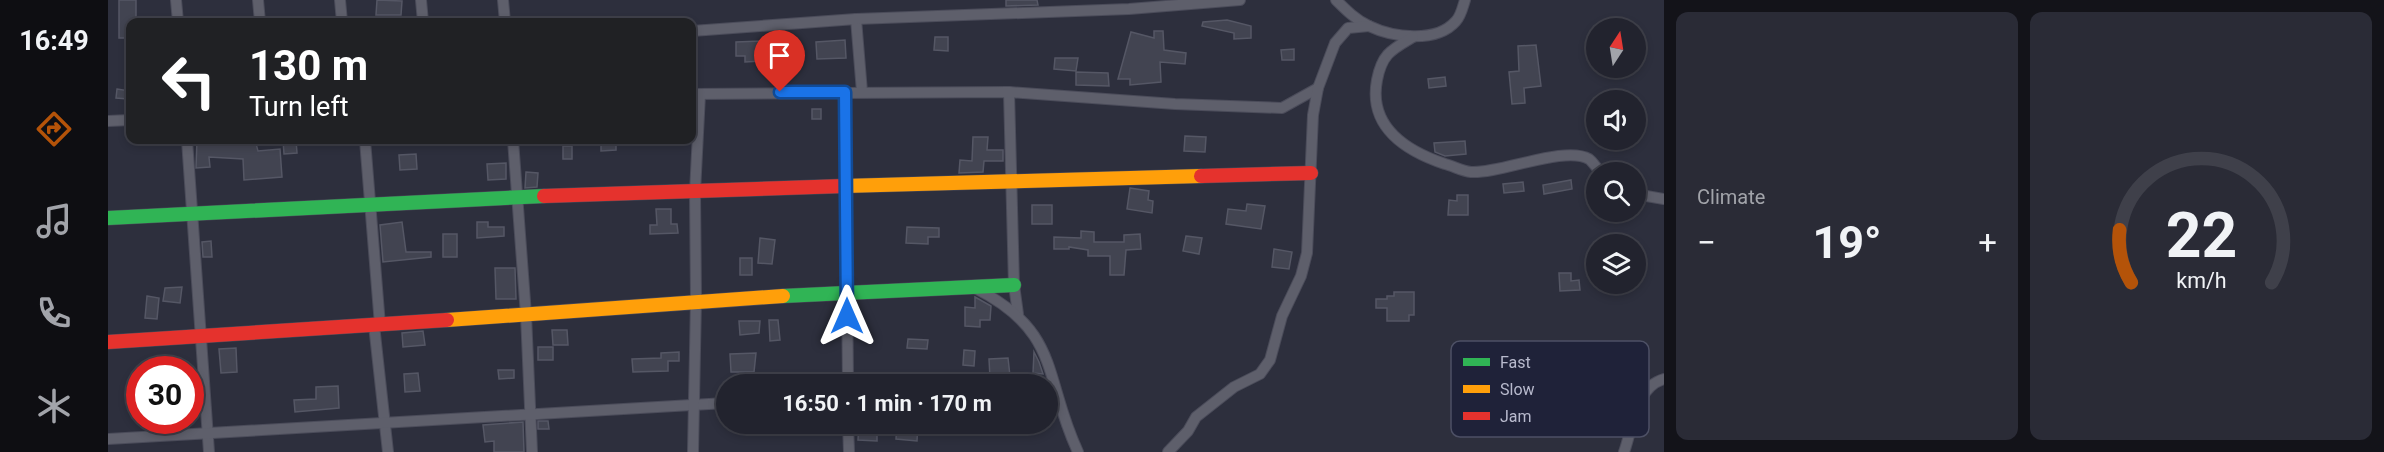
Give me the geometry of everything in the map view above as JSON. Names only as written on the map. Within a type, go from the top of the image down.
[{"type":"street","points":[[176,0],[178,18]]},
{"type":"street","points":[[258,0],[260,18]]},
{"type":"street","points":[[340,0],[342,18]]},
{"type":"street","points":[[421,0],[423,18]]},
{"type":"street","points":[[503,0],[505,18]]},
{"type":"street","points":[[696,31],[856,19],[1129,9],[1240,0]]},
{"type":"street","points":[[1336,0],[1348,12],[1369,26]]},
{"type":"street","points":[[1466,0],[1456,21],[1439,32],[1413,37],[1389,50],[1380,66],[1375,92],[1377,108],[1385,125],[1403,146],[1470,172],[1574,156],[1589,159],[1592,162]]},
{"type":"street","points":[[856,19],[862,92]]},
{"type":"street","points":[[1168,452],[1188,431],[1196,417],[1234,387],[1260,374],[1270,360],[1282,316],[1301,276],[1307,253],[1313,115],[1318,88],[1335,43],[1348,28],[1369,26],[1413,37]]},
{"type":"street","points":[[696,94],[1009,93],[1175,104],[1282,108],[1318,88]]},
{"type":"street","points":[[845,92],[848,374]]},
{"type":"street","points":[[1009,93],[1014,285],[1018,314]]},
{"type":"street","points":[[108,121],[126,120]]},
{"type":"street","points":[[187,144],[209,452]]},
{"type":"street","points":[[365,144],[388,452]]},
{"type":"street","points":[[513,144],[526,315],[532,452]]},
{"type":"street","points":[[693,452],[696,300],[694,144]]},
{"type":"street","points":[[108,218],[370,202],[1012,180],[1311,173]]},
{"type":"street","points":[[1646,196],[1664,199]]},
{"type":"street","points":[[108,342],[526,315],[696,300],[1014,285]]},
{"type":"street","points":[[972,287],[1018,314],[1038,340],[1048,374]]},
{"type":"street","points":[[1649,388],[1657,381],[1664,380]]},
{"type":"street","points":[[108,439],[716,404]]},
{"type":"street","points":[[1058,406],[1078,452]]},
{"type":"street","points":[[848,434],[849,452]]},
{"type":"street","points":[[1624,452],[1629,437]]},
{"type":"building","points":[[119,0],[136,0],[136,18],[126,18],[126,38],[119,38]]},
{"type":"building","points":[[377,0],[402,1],[401,15],[376,15]]},
{"type":"building","points":[[1006,0],[1037,0],[1038,5],[1006,6]]},
{"type":"building","points":[[1227,20],[1251,26],[1251,38],[1234,39],[1234,33],[1202,26],[1203,22]]},
{"type":"building","points":[[1154,31],[1163,31],[1164,50],[1186,53],[1185,64],[1160,62],[1161,82],[1130,85],[1130,79],[1118,79],[1131,32],[1154,38]]},
{"type":"building","points":[[935,37],[948,37],[948,51],[934,50]]},
{"type":"building","points":[[845,40],[846,58],[817,59],[816,42]]},
{"type":"building","points":[[761,41],[762,61],[745,62],[745,56],[736,56],[736,42]]},
{"type":"building","points":[[1536,45],[1541,86],[1524,88],[1525,103],[1512,104],[1509,72],[1519,71],[1518,46]]},
{"type":"building","points":[[1294,49],[1294,60],[1282,60],[1281,50]]},
{"type":"building","points":[[1055,58],[1078,58],[1076,71],[1054,69]]},
{"type":"building","points":[[1076,72],[1108,73],[1109,86],[1076,85]]},
{"type":"building","points":[[1445,77],[1446,86],[1429,88],[1428,79]]},
{"type":"building","points":[[117,89],[126,90],[126,99],[116,98]]},
{"type":"building","points":[[812,109],[821,109],[821,119],[812,119]]},
{"type":"building","points":[[1185,136],[1206,137],[1205,152],[1184,151]]},
{"type":"building","points":[[973,137],[988,137],[987,150],[1003,150],[1003,161],[984,161],[983,172],[959,173],[960,160],[972,161]]},
{"type":"building","points":[[1465,141],[1466,154],[1445,156],[1435,152],[1434,143]]},
{"type":"building","points":[[197,144],[256,144],[258,151],[280,149],[282,177],[244,180],[243,159],[209,157],[210,167],[196,168]]},
{"type":"building","points":[[283,144],[296,144],[297,153],[284,154]]},
{"type":"building","points":[[601,144],[616,144],[616,150],[601,151]]},
{"type":"building","points":[[563,146],[572,146],[572,159],[563,159]]},
{"type":"building","points":[[416,154],[417,169],[400,170],[399,155]]},
{"type":"building","points":[[506,163],[506,179],[488,180],[487,164]]},
{"type":"building","points":[[526,172],[538,173],[537,187],[525,188]]},
{"type":"building","points":[[1571,180],[1572,189],[1544,194],[1543,185]]},
{"type":"building","points":[[1523,182],[1524,191],[1504,193],[1503,184]]},
{"type":"building","points":[[1130,188],[1149,191],[1148,200],[1153,201],[1152,213],[1127,209]]},
{"type":"building","points":[[1457,195],[1468,195],[1468,215],[1448,215],[1449,200],[1457,201]]},
{"type":"building","points":[[1247,204],[1265,206],[1261,229],[1226,224],[1228,209],[1246,211]]},
{"type":"building","points":[[1032,205],[1052,205],[1052,224],[1032,224]]},
{"type":"building","points":[[656,209],[671,209],[671,224],[677,224],[678,233],[650,234],[650,225],[657,225]]},
{"type":"building","points":[[402,222],[406,252],[431,252],[431,257],[383,262],[380,225]]},
{"type":"building","points":[[477,222],[488,222],[488,227],[504,227],[504,236],[477,238]]},
{"type":"building","points":[[907,227],[939,228],[939,237],[928,237],[928,244],[906,243]]},
{"type":"building","points":[[1081,231],[1094,232],[1094,242],[1124,242],[1124,235],[1140,234],[1141,249],[1126,250],[1124,275],[1110,275],[1110,256],[1088,256],[1088,250],[1069,247],[1069,249],[1054,249],[1054,237],[1081,238]]},
{"type":"building","points":[[443,234],[457,234],[457,257],[443,257]]},
{"type":"building","points":[[1186,236],[1202,238],[1199,254],[1183,251]]},
{"type":"building","points":[[760,238],[775,240],[772,264],[758,263]]},
{"type":"building","points":[[211,241],[212,257],[203,257],[202,242]]},
{"type":"building","points":[[1274,249],[1292,252],[1289,269],[1272,267]]},
{"type":"building","points":[[740,258],[752,258],[752,275],[740,275]]},
{"type":"building","points":[[495,268],[515,268],[516,299],[496,299]]},
{"type":"building","points":[[1559,273],[1571,273],[1571,281],[1579,280],[1580,290],[1560,291]]},
{"type":"building","points":[[182,287],[180,303],[163,301],[165,288]]},
{"type":"building","points":[[1394,292],[1414,292],[1414,315],[1409,315],[1409,321],[1387,321],[1387,308],[1376,308],[1376,299],[1387,299],[1387,296],[1394,296]]},
{"type":"building","points":[[147,296],[159,298],[157,319],[145,318]]},
{"type":"building","points":[[975,297],[991,306],[990,320],[980,320],[980,327],[965,326],[965,307],[975,308]]},
{"type":"building","points":[[769,320],[778,320],[780,340],[770,341]]},
{"type":"building","points":[[739,321],[760,321],[759,333],[740,335]]},
{"type":"building","points":[[552,330],[567,330],[568,345],[553,345]]},
{"type":"building","points":[[423,331],[425,345],[403,347],[402,333]]},
{"type":"building","points":[[908,339],[928,340],[927,349],[907,348]]},
{"type":"building","points":[[538,347],[553,347],[553,360],[538,360]]},
{"type":"building","points":[[236,348],[237,372],[221,373],[219,349]]},
{"type":"building","points":[[964,350],[975,351],[974,366],[963,365]]},
{"type":"building","points":[[679,352],[679,361],[668,361],[668,371],[633,372],[632,359],[661,358],[661,353]]},
{"type":"building","points":[[1034,352],[1043,374],[1033,373]]},
{"type":"building","points":[[756,353],[754,372],[731,372],[730,354]]},
{"type":"building","points":[[1008,358],[1010,374],[990,374],[989,359]]},
{"type":"building","points":[[498,370],[514,370],[514,378],[499,379]]},
{"type":"building","points":[[418,373],[420,391],[405,392],[404,374]]},
{"type":"building","points":[[338,386],[339,408],[295,412],[294,400],[316,399],[316,387]]},
{"type":"building","points":[[538,421],[548,421],[549,429],[538,429]]},
{"type":"building","points":[[523,422],[524,452],[494,452],[494,441],[485,442],[483,425]]},
{"type":"building","points":[[858,434],[877,434],[877,441],[858,440]]},
{"type":"building","points":[[896,434],[917,434],[917,441],[896,439]]},
{"type":"traffic: fast","points":[[108,218],[544,196]]},
{"type":"traffic: fast","points":[[783,296],[1014,285]]},
{"type":"traffic: slow","points":[[844,186],[1201,176]]},
{"type":"traffic: slow","points":[[447,320],[783,296]]},
{"type":"traffic: jam","points":[[1201,176],[1311,173]]},
{"type":"traffic: jam","points":[[544,196],[844,186]]},
{"type":"traffic: jam","points":[[108,342],[447,320]]},
{"type":"route","points":[[780,92],[845,92],[847,316]]}]
